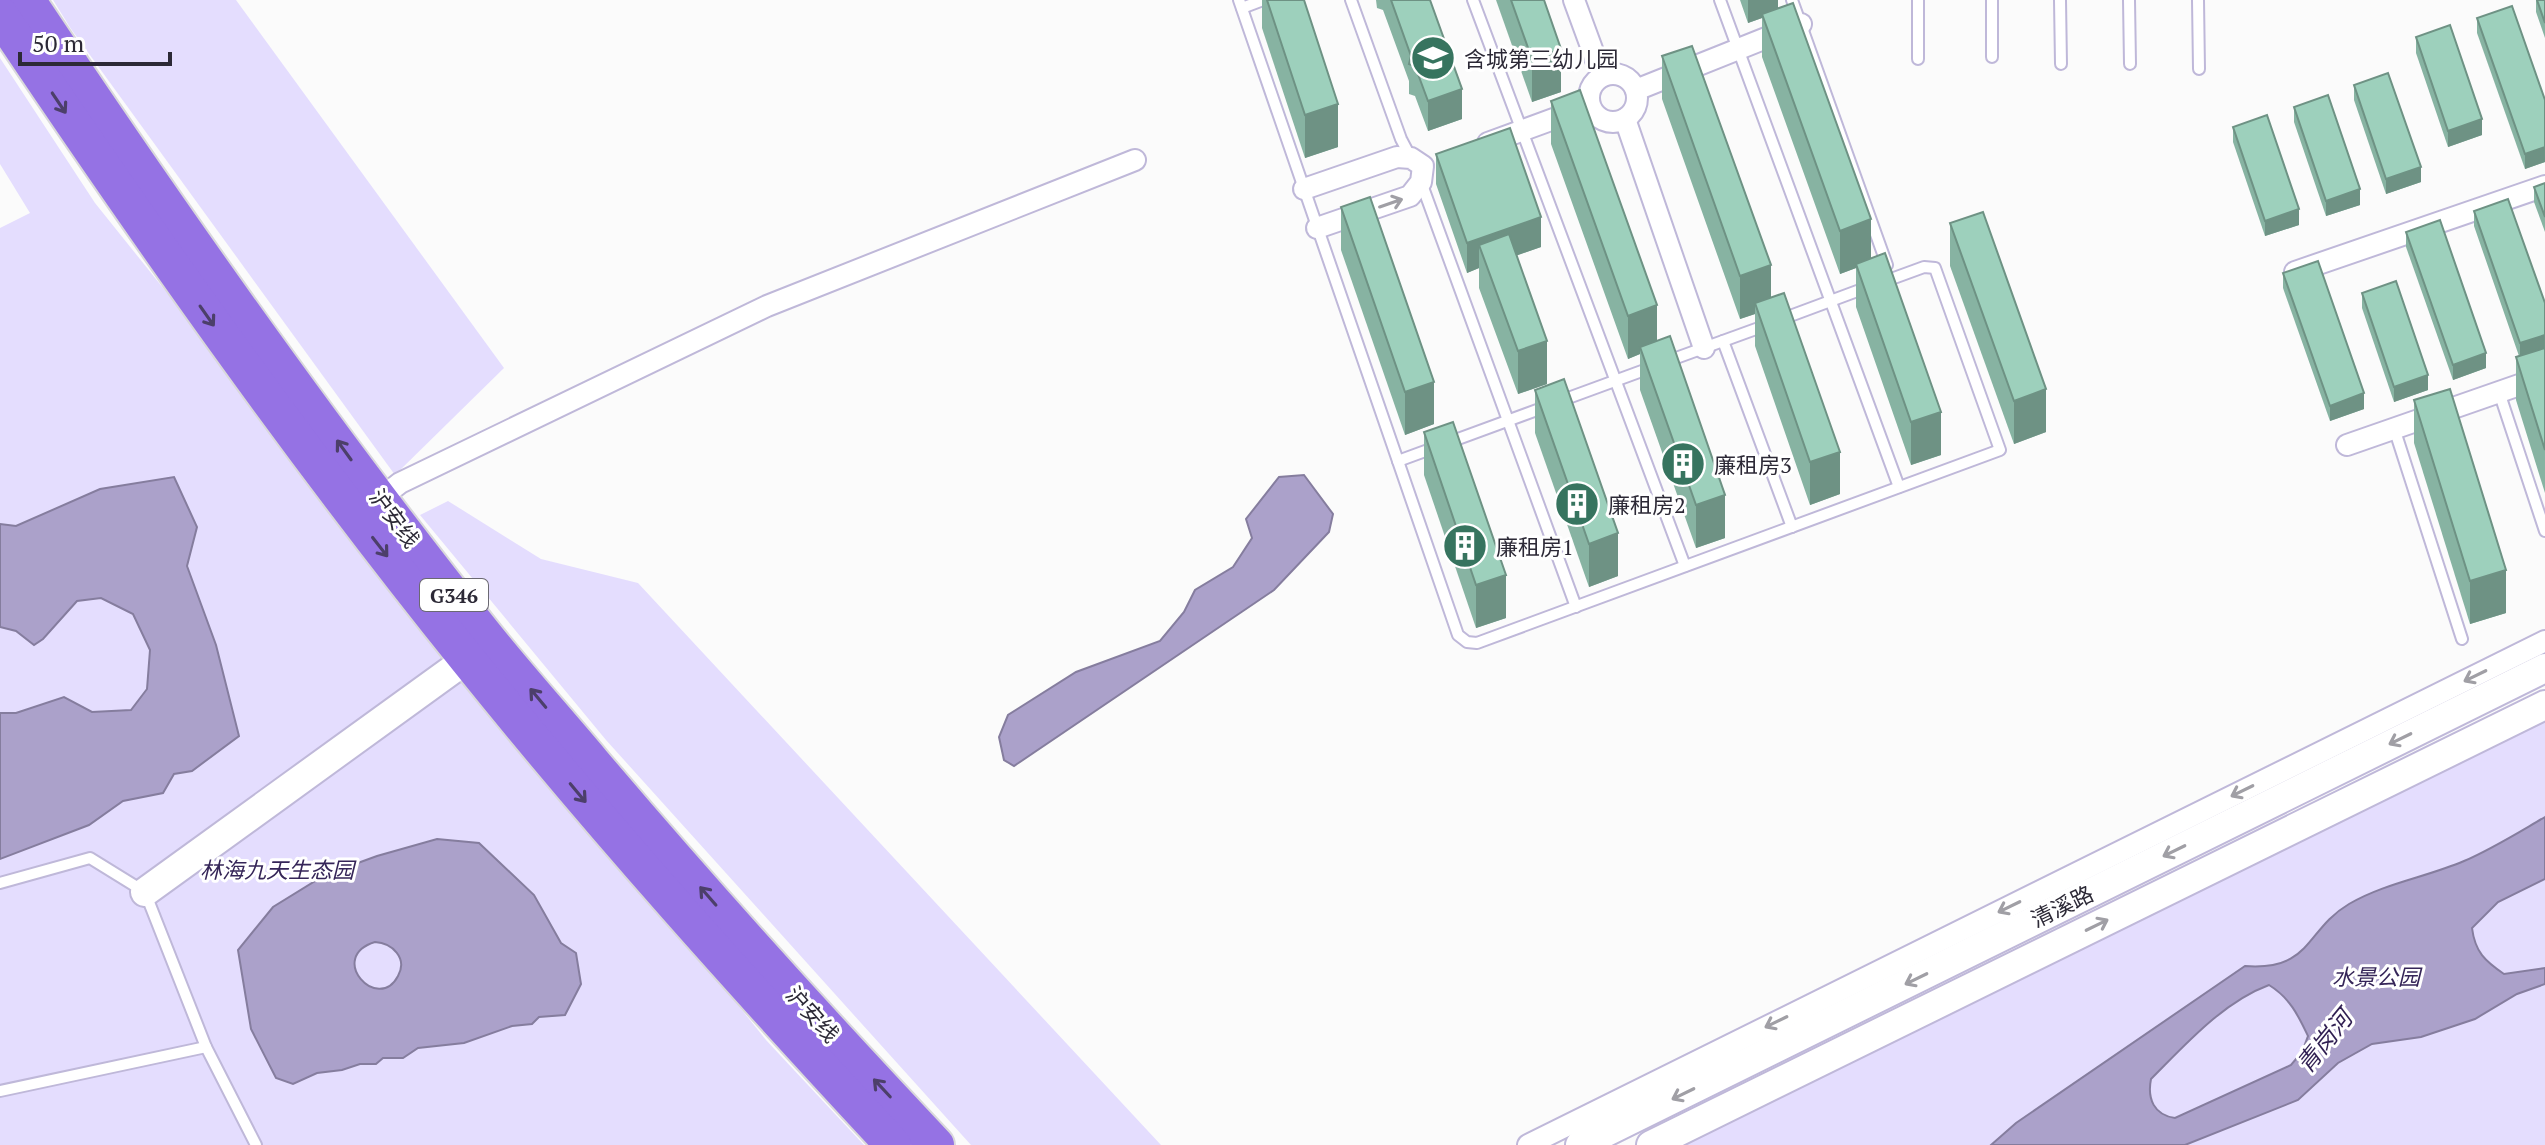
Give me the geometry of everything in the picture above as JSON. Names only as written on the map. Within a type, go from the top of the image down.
[{"type":"highway","name":"沪安线","points":[[27,0],[467,659],[626,850],[791,1036],[893,1145]]},
{"type":"highway","name":"沪安线","points":[[0,15],[94,156],[258,388],[484,634],[651,831],[815,1017],[936,1145]]},
{"type":"main road","points":[[145,892],[467,659]]},
{"type":"main road","name":"清溪路","points":[[1580,1145],[2545,668]]},
{"type":"main road","name":"清溪路","points":[[1651,1145],[2545,705]]},
{"type":"main road","points":[[2352,763],[2366,793]]},
{"type":"street","points":[[1574,0],[1596,60],[1605,74]]},
{"type":"street","points":[[1636,90],[1801,24]]},
{"type":"street","points":[[1605,74],[1627,77],[1636,90],[1636,106],[1625,119],[1617,122],[1600,119],[1589,106],[1592,83],[1605,74]]},
{"type":"street","points":[[1466,151],[1589,106]]},
{"type":"street","points":[[1625,119],[1714,344]]},
{"type":"street","points":[[1304,189],[1397,157],[1423,167],[1410,196],[1317,228]]},
{"type":"street","points":[[368,508],[400,483],[767,306],[1135,160]]},
{"type":"street","points":[[2294,272],[2545,186]]},
{"type":"street","points":[[2347,445],[2545,376]]},
{"type":"street","points":[[1528,1145],[2545,641]]},
{"type":"lane","points":[[1263,0],[1240,4],[1458,635],[1467,642],[1477,643],[2000,450],[1935,268],[1924,267],[1398,461]]},
{"type":"lane","points":[[1351,0],[1401,139],[1423,167],[1507,420],[1576,607]]},
{"type":"lane","points":[[1473,0],[1685,566]]},
{"type":"lane","points":[[1720,0],[1899,487]]},
{"type":"lane","points":[[1792,0],[1892,279]]},
{"type":"lane","points":[[1918,0],[1918,59]]},
{"type":"lane","points":[[1992,0],[1992,57]]},
{"type":"lane","points":[[2060,0],[2061,64]]},
{"type":"lane","points":[[2129,0],[2130,64]]},
{"type":"lane","points":[[2198,0],[2199,69]]},
{"type":"lane","points":[[1714,344],[1792,527]]},
{"type":"lane","points":[[2499,392],[2545,531]]},
{"type":"lane","points":[[2394,428],[2462,639]]},
{"type":"lane","points":[[0,883],[90,858],[145,892],[206,1047],[256,1145]]},
{"type":"lane","points":[[0,1091],[206,1047]]},
{"type":"green space","points":[[53,0],[236,0],[504,368],[395,475],[71,29]]},
{"type":"green space","name":"林海九天生态园","points":[[0,58],[95,203],[766,1040],[864,1145],[0,1145],[0,228],[30,213],[0,164]]},
{"type":"green space","points":[[448,501],[541,559],[638,583],[1161,1145],[971,1145],[606,740],[420,515]]},
{"type":"green space","name":"水景公园","points":[[2545,705],[2545,1145],[1651,1145]]},
{"type":"water","points":[[1304,475],[1333,514],[1329,532],[1274,590],[1014,766],[1004,760],[999,737],[1008,715],[1076,672],[1160,641],[1184,612],[1195,590],[1233,567],[1252,538],[1246,519],[1279,477]]},
{"type":"water","points":[[174,477],[197,527],[187,566],[216,645],[239,736],[192,771],[174,774],[163,793],[123,801],[89,825],[0,859],[0,713],[16,713],[64,697],[92,712],[131,710],[147,689],[150,650],[133,614],[101,598],[77,601],[34,645],[16,631],[0,627],[0,524],[16,526],[100,489]]},
{"type":"water","name":"青岗河","points":[[2545,817],[2545,879],[2498,902],[2472,928],[2478,950],[2497,969],[2504,974],[2545,968],[2545,984],[2517,994],[2475,1019],[2421,1037],[2372,1044],[2338,1063],[2298,1100],[2185,1145],[1991,1145],[2016,1123],[2245,966],[2267,966],[2296,955],[2335,914],[2349,904],[2464,861]],"holes":[[[2269,985],[2293,1008],[2308,1036],[2302,1052],[2291,1065],[2175,1118],[2157,1110],[2151,1099],[2151,1079],[2220,1013]]]},
{"type":"water","points":[[437,839],[479,843],[534,895],[561,943],[576,953],[581,984],[565,1015],[539,1017],[532,1024],[512,1026],[464,1043],[418,1048],[403,1058],[383,1058],[376,1064],[360,1064],[317,1073],[293,1084],[276,1078],[251,1029],[238,950],[273,907],[325,875]],"holes":[[[375,942],[397,953],[401,969],[389,986],[379,989],[361,979],[355,969],[355,959],[361,949]]]},
{"type":"building","points":[[1267,0],[1304,0],[1338,104],[1305,115]]},
{"type":"building","points":[[1391,0],[1430,0],[1462,89],[1428,101],[1415,66],[1409,64],[1411,56]]},
{"type":"building","points":[[1511,0],[1544,0],[1561,49],[1532,59]]},
{"type":"building","points":[[2537,0],[2545,0],[2545,23]]},
{"type":"building","points":[[1793,3],[1871,219],[1840,231],[1762,14]]},
{"type":"building","points":[[2512,6],[2545,100],[2545,147],[2525,154],[2477,18]]},
{"type":"building","points":[[2450,25],[2482,119],[2448,131],[2416,37]]},
{"type":"building","points":[[1692,46],[1771,265],[1740,276],[1662,56]]},
{"type":"building","points":[[2388,73],[2421,167],[2386,179],[2354,85]]},
{"type":"building","points":[[1580,90],[1657,305],[1628,316],[1551,101]]},
{"type":"building","points":[[2328,95],[2360,189],[2326,201],[2294,107]]},
{"type":"building","points":[[2267,115],[2299,209],[2265,221],[2233,127]]},
{"type":"building","points":[[1510,128],[1541,217],[1467,243],[1436,154]]},
{"type":"building","points":[[2545,183],[2545,217],[2534,187]]},
{"type":"building","points":[[1370,197],[1434,382],[1405,392],[1341,207]]},
{"type":"building","points":[[2508,199],[2545,303],[2545,335],[2520,343],[2474,211]]},
{"type":"building","points":[[1983,212],[2046,389],[2014,401],[1950,223]]},
{"type":"building","points":[[2440,220],[2486,353],[2453,365],[2406,232]]},
{"type":"building","points":[[1509,234],[1547,341],[1518,351],[1479,245]]},
{"type":"building","points":[[1885,253],[1941,412],[1911,422],[1856,264]]},
{"type":"building","points":[[2318,261],[2364,393],[2330,406],[2283,273]]},
{"type":"building","points":[[2396,281],[2428,375],[2394,387],[2362,293]]},
{"type":"building","points":[[1784,293],[1840,452],[1810,462],[1755,303]]},
{"type":"building","points":[[1670,336],[1725,495],[1696,505],[1640,347]]},
{"type":"building","points":[[2545,348],[2545,450],[2516,357]]},
{"type":"building","points":[[1564,379],[1618,533],[1589,544],[1535,390]]},
{"type":"building","points":[[2450,389],[2506,570],[2470,581],[2414,400]]},
{"type":"building","points":[[1453,422],[1506,575],[1476,585],[1424,432]]},
{"type":"place","name":"含城第三幼儿园","points":[[1433,58]]},
{"type":"place","name":"廉租房3","points":[[1683,464]]},
{"type":"place","name":"廉租房2","points":[[1577,504]]},
{"type":"place","name":"廉租房1","points":[[1465,546]]}]
